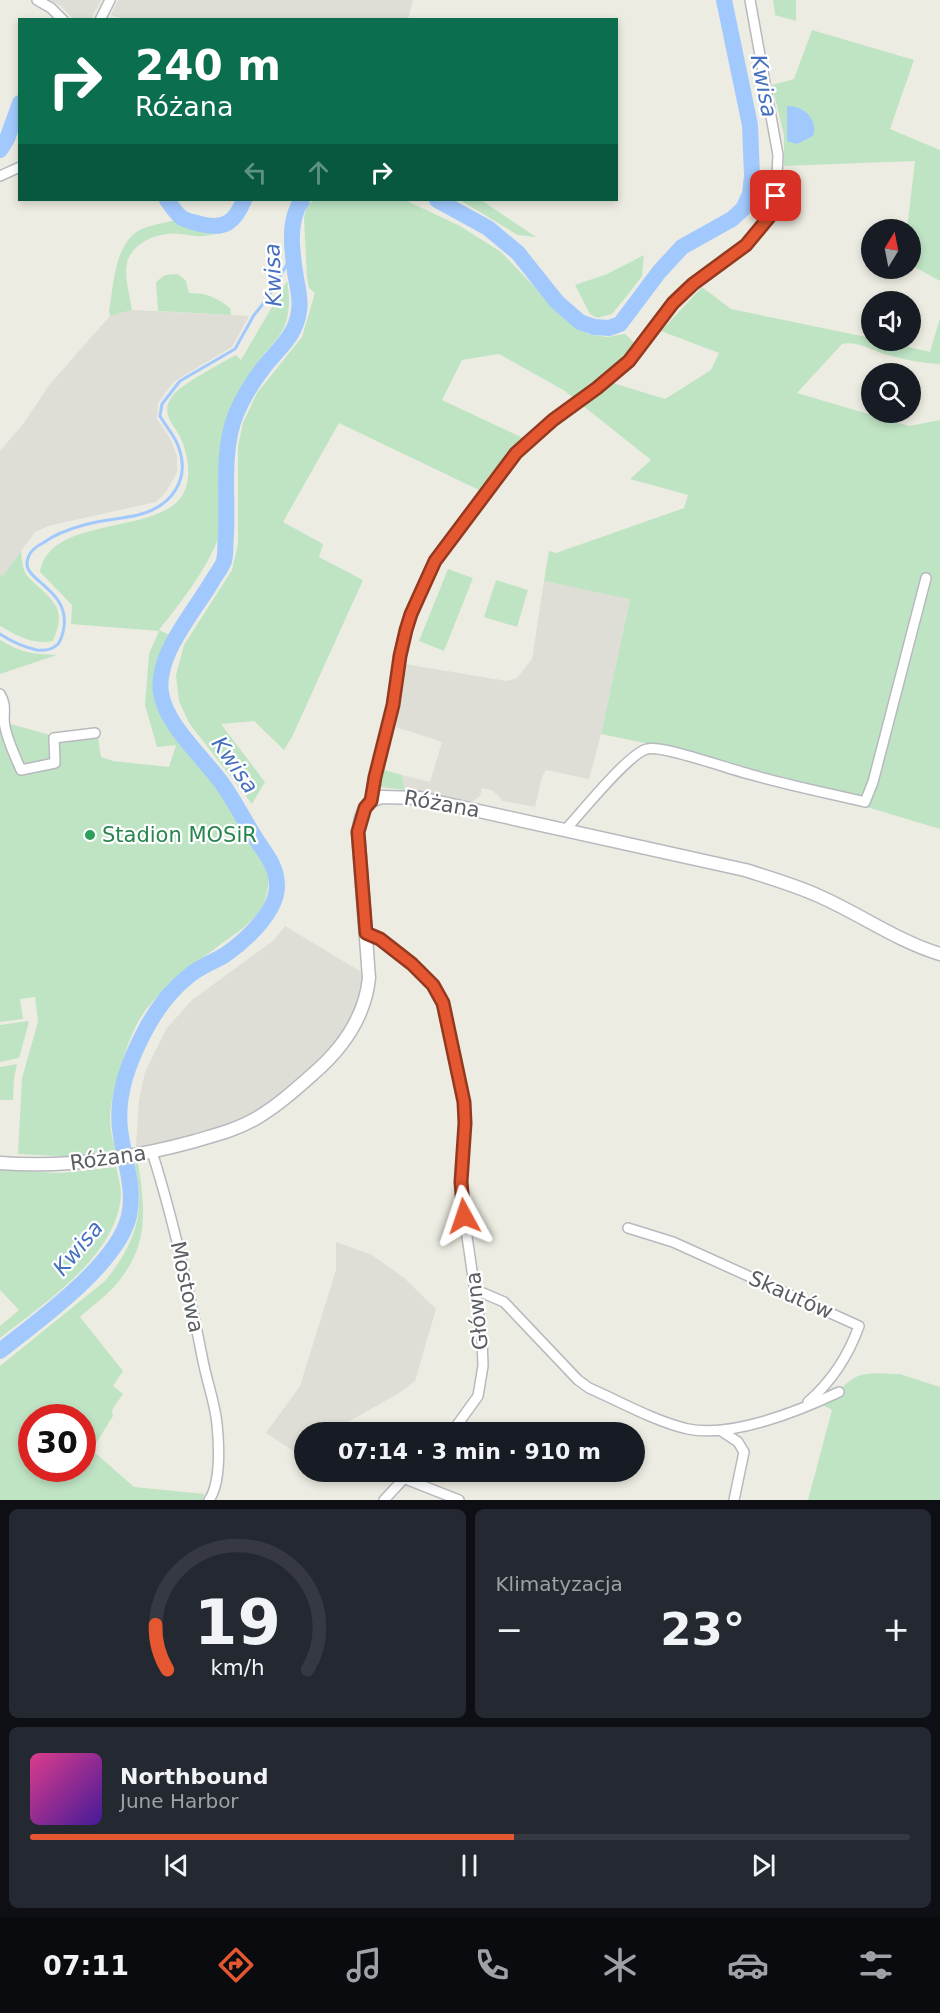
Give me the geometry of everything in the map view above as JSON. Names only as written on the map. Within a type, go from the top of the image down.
[{"type":"street","points":[[37,0],[51,8],[61,18]]},
{"type":"street","points":[[104,18],[110,0]]},
{"type":"street","points":[[371,801],[393,705],[406,630],[435,561],[516,453],[553,420],[629,361],[673,303],[693,284],[746,245],[770,216],[776,196],[778,155],[750,0]]},
{"type":"street","points":[[0,176],[18,167]]},
{"type":"street","points":[[566,830],[622,766],[637,753],[648,748],[865,802],[873,782],[926,578]]},
{"type":"street","points":[[0,694],[5,702],[4,724],[7,737],[21,770],[54,763],[54,738],[95,733]]},
{"type":"street","name":"Różana","points":[[0,1163],[51,1165],[104,1161],[146,1153],[222,1133],[257,1118],[290,1095],[323,1065],[345,1040],[363,1010],[368,994],[369,978],[358,832],[365,808],[371,801],[388,796],[420,798],[690,857],[784,882],[818,895],[917,946],[940,954]]},
{"type":"street","name":"Główna","points":[[366,933],[380,939],[412,964],[433,985],[443,1003],[464,1102],[461,1182],[482,1339],[483,1366],[478,1396],[459,1422]]},
{"type":"street","name":"Mostowa","points":[[146,1153],[181,1254],[217,1423],[217,1473],[214,1491],[209,1500]]},
{"type":"street","name":"Skautów","points":[[628,1228],[673,1242],[859,1326],[847,1357],[824,1387],[801,1408]]},
{"type":"street","points":[[476,1290],[504,1302],[589,1388],[689,1429],[720,1430],[781,1416],[839,1392]]},
{"type":"street","points":[[720,1430],[738,1442],[744,1452],[734,1500]]},
{"type":"street","points":[[384,1500],[401,1482]]},
{"type":"street","points":[[422,1482],[459,1500]]},
{"type":"shaded area","points":[[50,0],[101,0],[92,18],[72,18],[61,6]]},
{"type":"shaded area","points":[[118,0],[413,0],[408,18],[121,18],[111,15]]},
{"type":"shaded area","points":[[132,310],[249,316],[232,347],[178,379],[158,403],[157,419],[170,438],[177,456],[177,472],[166,492],[156,502],[48,526],[35,532],[3,576],[0,574],[0,451],[24,423],[50,384],[110,316]]},
{"type":"shaded area","points":[[544,581],[630,598],[589,779],[546,770],[542,777],[535,807],[503,801],[492,790],[482,788],[480,796],[472,802],[405,788],[402,775],[430,782],[442,742],[396,727],[405,664],[507,681],[517,678],[532,659]]},
{"type":"shaded area","points":[[285,926],[363,973],[363,983],[355,1012],[345,1028],[331,1047],[289,1091],[260,1109],[233,1122],[188,1137],[136,1147],[139,1100],[145,1072],[166,1029],[192,1000],[274,940]]},
{"type":"shaded area","points":[[336,1242],[372,1255],[403,1277],[436,1309],[415,1381],[399,1393],[348,1422],[294,1422],[294,1451],[266,1433],[300,1386],[336,1270]]},
{"type":"green space","points":[[773,0],[796,0],[796,21],[775,15]]},
{"type":"green space","points":[[812,30],[914,60],[890,129],[940,150],[940,281],[921,271],[921,219],[908,219],[915,161],[784,166],[784,135],[772,85],[794,79]]},
{"type":"green space","points":[[313,201],[407,201],[460,226],[501,252],[567,321],[588,334],[607,337],[625,334],[636,344],[576,400],[565,391],[499,354],[462,360],[442,400],[523,438],[481,491],[339,423],[283,522],[323,544],[319,557],[363,580],[284,750],[254,721],[221,724],[265,782],[252,804],[189,723],[179,701],[176,675],[184,645],[232,570],[238,544],[238,446],[243,423],[257,393],[302,337],[315,293],[309,288],[307,278],[304,217],[308,204]]},
{"type":"green space","points":[[462,201],[482,201],[536,237],[518,235]]},
{"type":"green space","points":[[176,220],[205,228],[236,226],[208,235],[167,234],[142,243],[129,257],[126,269],[132,310],[110,316],[116,267],[124,246],[142,229]]},
{"type":"green space","points":[[644,255],[642,276],[612,314],[597,318],[590,314],[575,285],[607,274]]},
{"type":"green space","points":[[178,274],[186,281],[189,293],[216,298],[230,308],[231,315],[158,311],[156,282],[165,275]]},
{"type":"green space","points":[[287,281],[289,306],[284,327],[279,337],[250,374],[226,420],[221,449],[224,501],[222,527],[217,542],[200,574],[159,630],[168,634],[156,682],[158,707],[211,778],[269,871],[266,898],[250,922],[175,980],[148,1007],[138,1022],[124,1057],[111,1104],[110,1121],[116,1151],[76,1157],[18,1154],[22,1078],[38,1022],[35,997],[20,999],[23,1019],[0,1022],[0,721],[50,735],[97,730],[101,757],[113,761],[169,767],[176,745],[157,747],[145,705],[149,654],[159,631],[71,624],[72,605],[40,572],[47,555],[60,543],[78,535],[142,519],[176,503],[185,489],[188,464],[181,439],[167,413],[169,401],[178,390],[213,368],[236,355],[241,360]]},
{"type":"green space","points":[[702,287],[731,309],[861,336],[861,345],[842,344],[797,393],[861,412],[861,423],[899,423],[909,426],[940,420],[940,829],[674,749],[601,734],[630,599],[544,581],[549,551],[556,553],[684,508],[688,495],[630,479],[651,460],[582,405],[613,383],[665,399],[711,370],[719,353],[661,331]]},
{"type":"green space","points":[[940,318],[940,364],[888,355],[878,351],[921,350],[930,352]]},
{"type":"green space","points":[[21,551],[26,574],[56,606],[59,617],[53,641],[32,641],[0,626],[0,574],[3,576]]},
{"type":"green space","points":[[448,569],[473,578],[444,651],[419,641]]},
{"type":"green space","points":[[496,580],[528,590],[517,627],[484,617]]},
{"type":"green space","points":[[0,640],[27,652],[57,655],[0,674]]},
{"type":"green space","points":[[381,769],[402,775],[405,790],[380,787]]},
{"type":"green space","points":[[28,1021],[19,1058],[0,1062],[0,1025]]},
{"type":"green space","points":[[17,1064],[13,1100],[0,1100],[0,1067]]},
{"type":"green space","points":[[138,1163],[143,1198],[139,1245],[124,1274],[112,1289],[80,1317],[123,1371],[113,1386],[123,1394],[112,1410],[113,1416],[96,1444],[96,1404],[18,1404],[18,1482],[96,1482],[96,1454],[134,1487],[204,1494],[203,1500],[0,1500],[0,1366],[105,1281],[118,1263],[133,1234],[138,1212],[139,1192],[135,1164]]},
{"type":"green space","points":[[116,1167],[121,1194],[117,1217],[107,1238],[76,1276],[0,1338],[0,1326],[19,1310],[0,1290],[0,1170],[60,1173]]},
{"type":"green space","points":[[900,1374],[940,1387],[940,1500],[808,1500],[832,1410],[818,1405],[829,1400],[851,1380],[861,1375]]},
{"type":"water","points":[[787,106],[799,108],[812,119],[813,136],[797,144],[787,141]]},
{"type":"waterway","name":"Kwisa","points":[[439,201],[488,228],[518,253],[557,302],[580,322],[594,327],[609,328],[620,324],[659,272],[682,247],[732,219],[743,209],[750,194],[752,176],[750,125],[724,0]]},
{"type":"waterway","points":[[0,150],[7,139],[18,109]]},
{"type":"waterway","points":[[168,201],[184,219],[209,226],[223,225],[233,219],[244,201]]},
{"type":"waterway","name":"Kwisa","points":[[0,1351],[75,1290],[110,1253],[122,1234],[129,1216],[131,1196],[119,1122],[121,1094],[134,1053],[151,1020],[171,992],[194,972],[225,955],[241,942],[265,916],[275,897],[277,880],[271,862],[221,782],[170,717],[161,693],[161,678],[164,663],[178,633],[224,561],[228,443],[236,414],[252,384],[286,342],[297,320],[300,307],[293,258],[292,227],[301,201]]},
{"type":"waterway","points":[[0,634],[18,644],[37,650],[49,649],[58,644],[64,627],[64,615],[54,596],[29,570],[27,560],[30,554],[37,547],[62,532],[91,523],[138,515],[161,505],[170,497],[180,479],[181,456],[177,443],[160,416],[162,404],[180,381],[235,349],[294,252]]},
{"type":"place","name":"Stadion MOSiR","points":[[90,835]]},
{"type":"route","points":[[464,1216],[461,1182],[464,1102],[443,1003],[433,985],[412,964],[380,939],[366,933],[358,832],[365,808],[371,801],[393,705],[406,630],[435,561],[516,453],[553,420],[629,361],[673,303],[693,284],[746,245],[759,231],[770,216],[776,196]]}]
